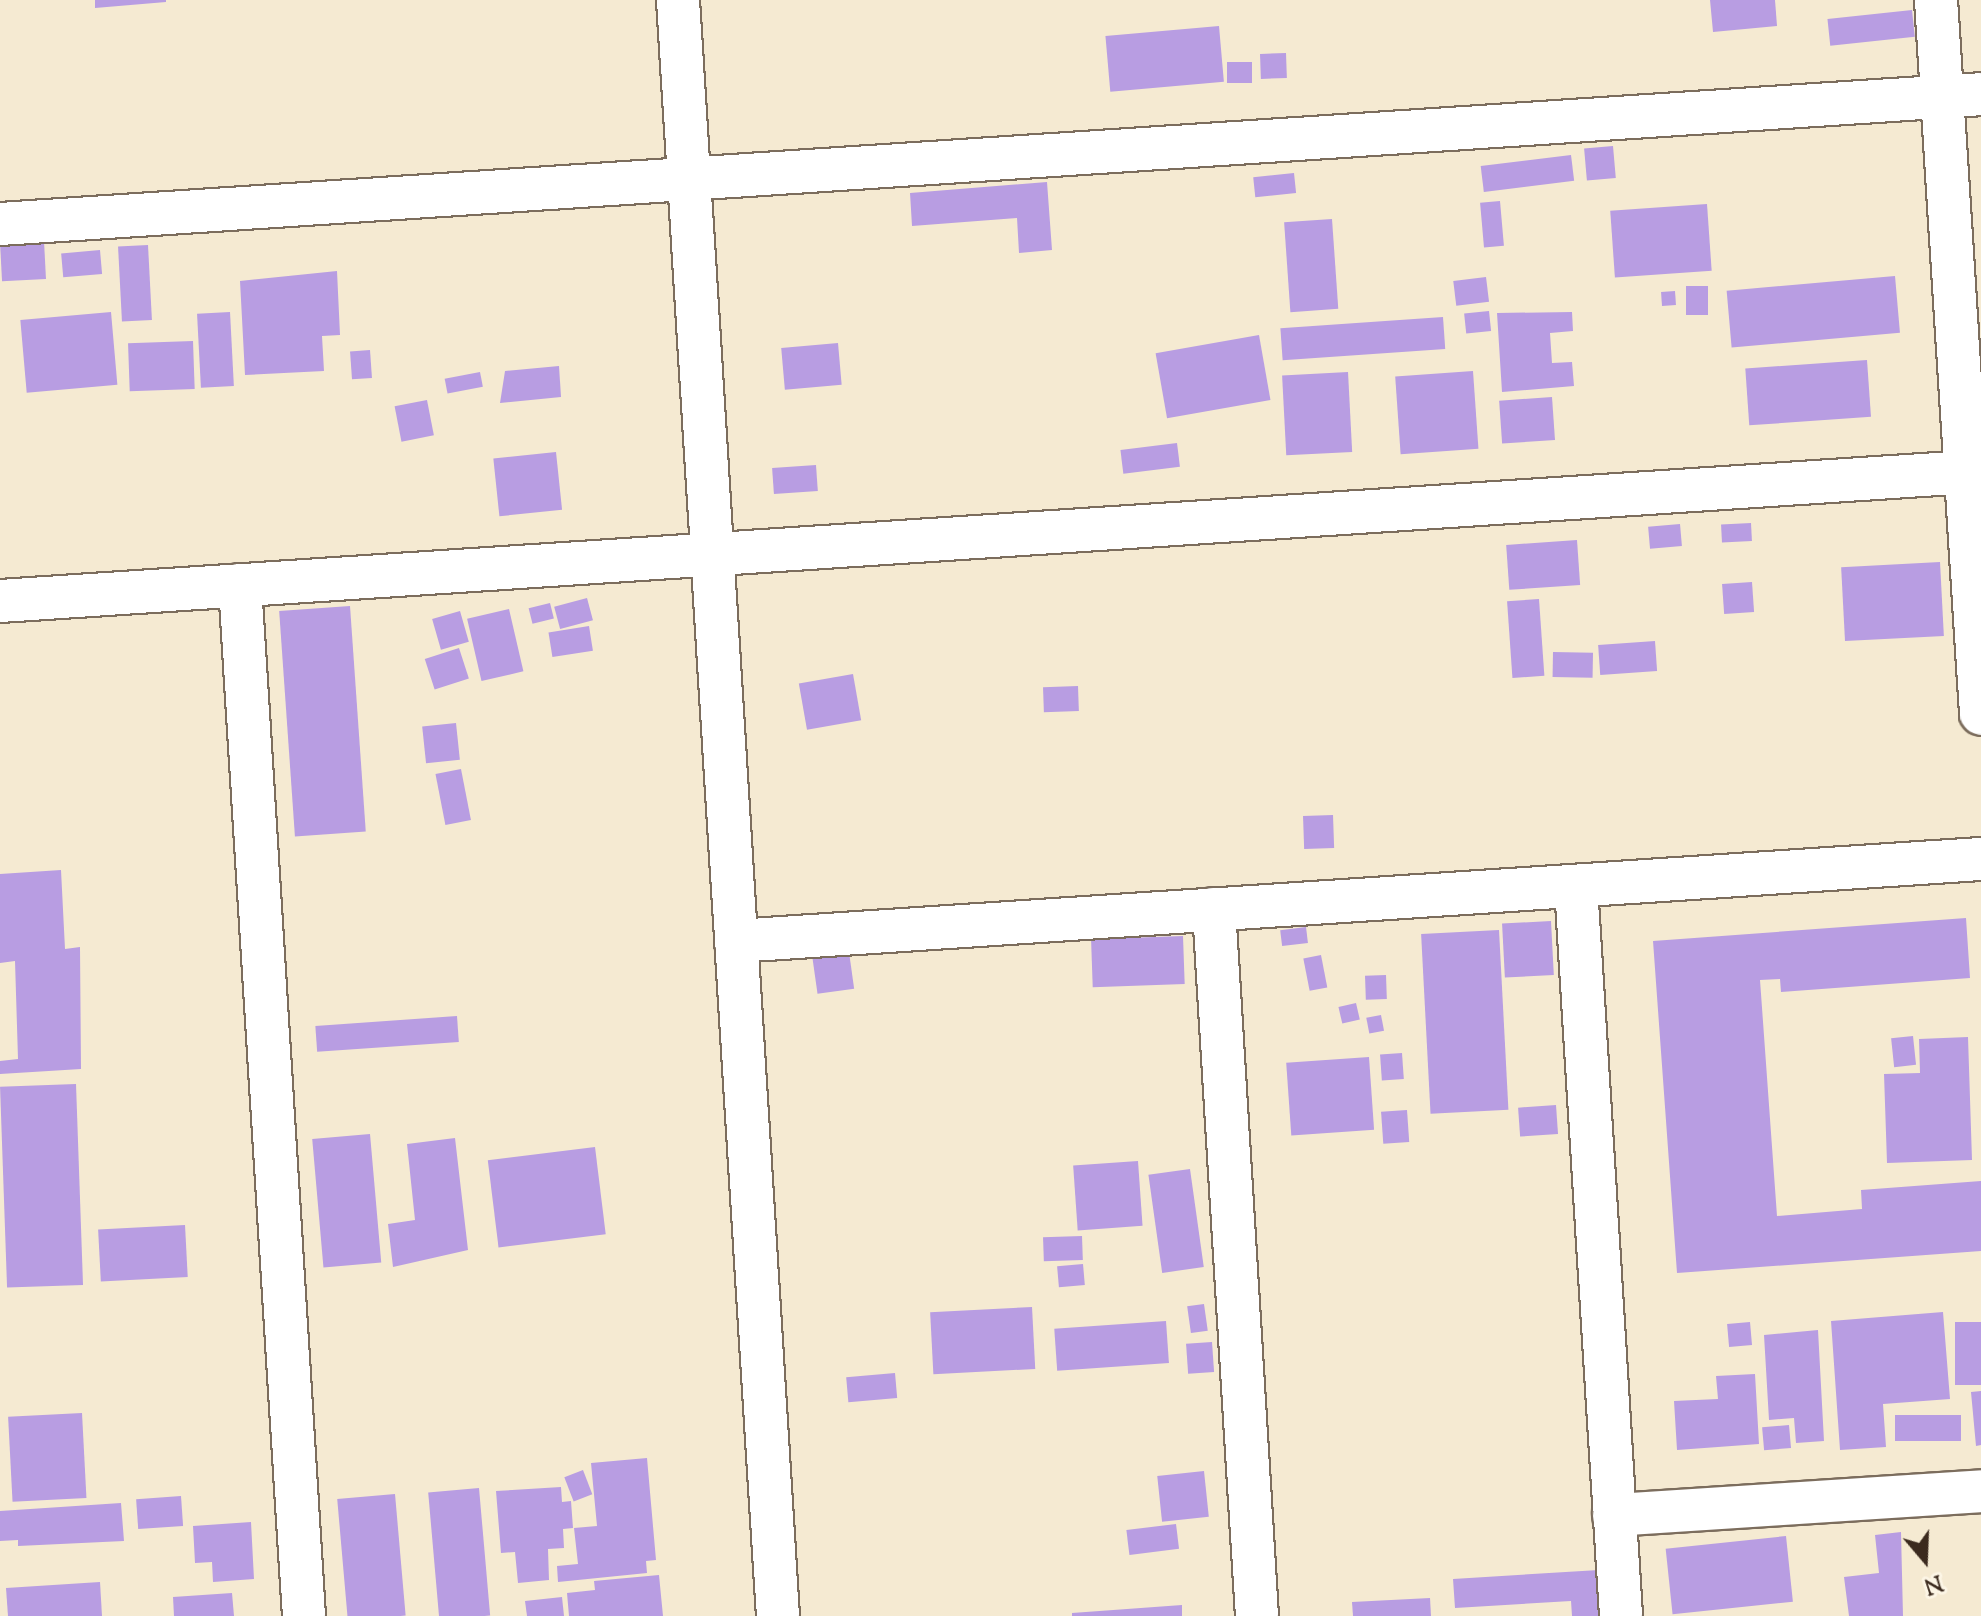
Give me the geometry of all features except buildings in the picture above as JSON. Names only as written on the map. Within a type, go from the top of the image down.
[{"type":"street","points":[[678,0],[778,1616]]},
{"type":"street","points":[[1936,0],[1962,95],[1966,472],[1981,714]]},
{"type":"street","points":[[0,224],[1962,95]]},
{"type":"street","points":[[0,601],[1966,472]]},
{"type":"street","points":[[240,585],[304,1616]]},
{"type":"street","points":[[736,941],[1981,859]]},
{"type":"street","points":[[1576,886],[1621,1616]]},
{"type":"street","points":[[1214,909],[1257,1616]]},
{"type":"street","points":[[1614,1515],[1981,1491]]}]
